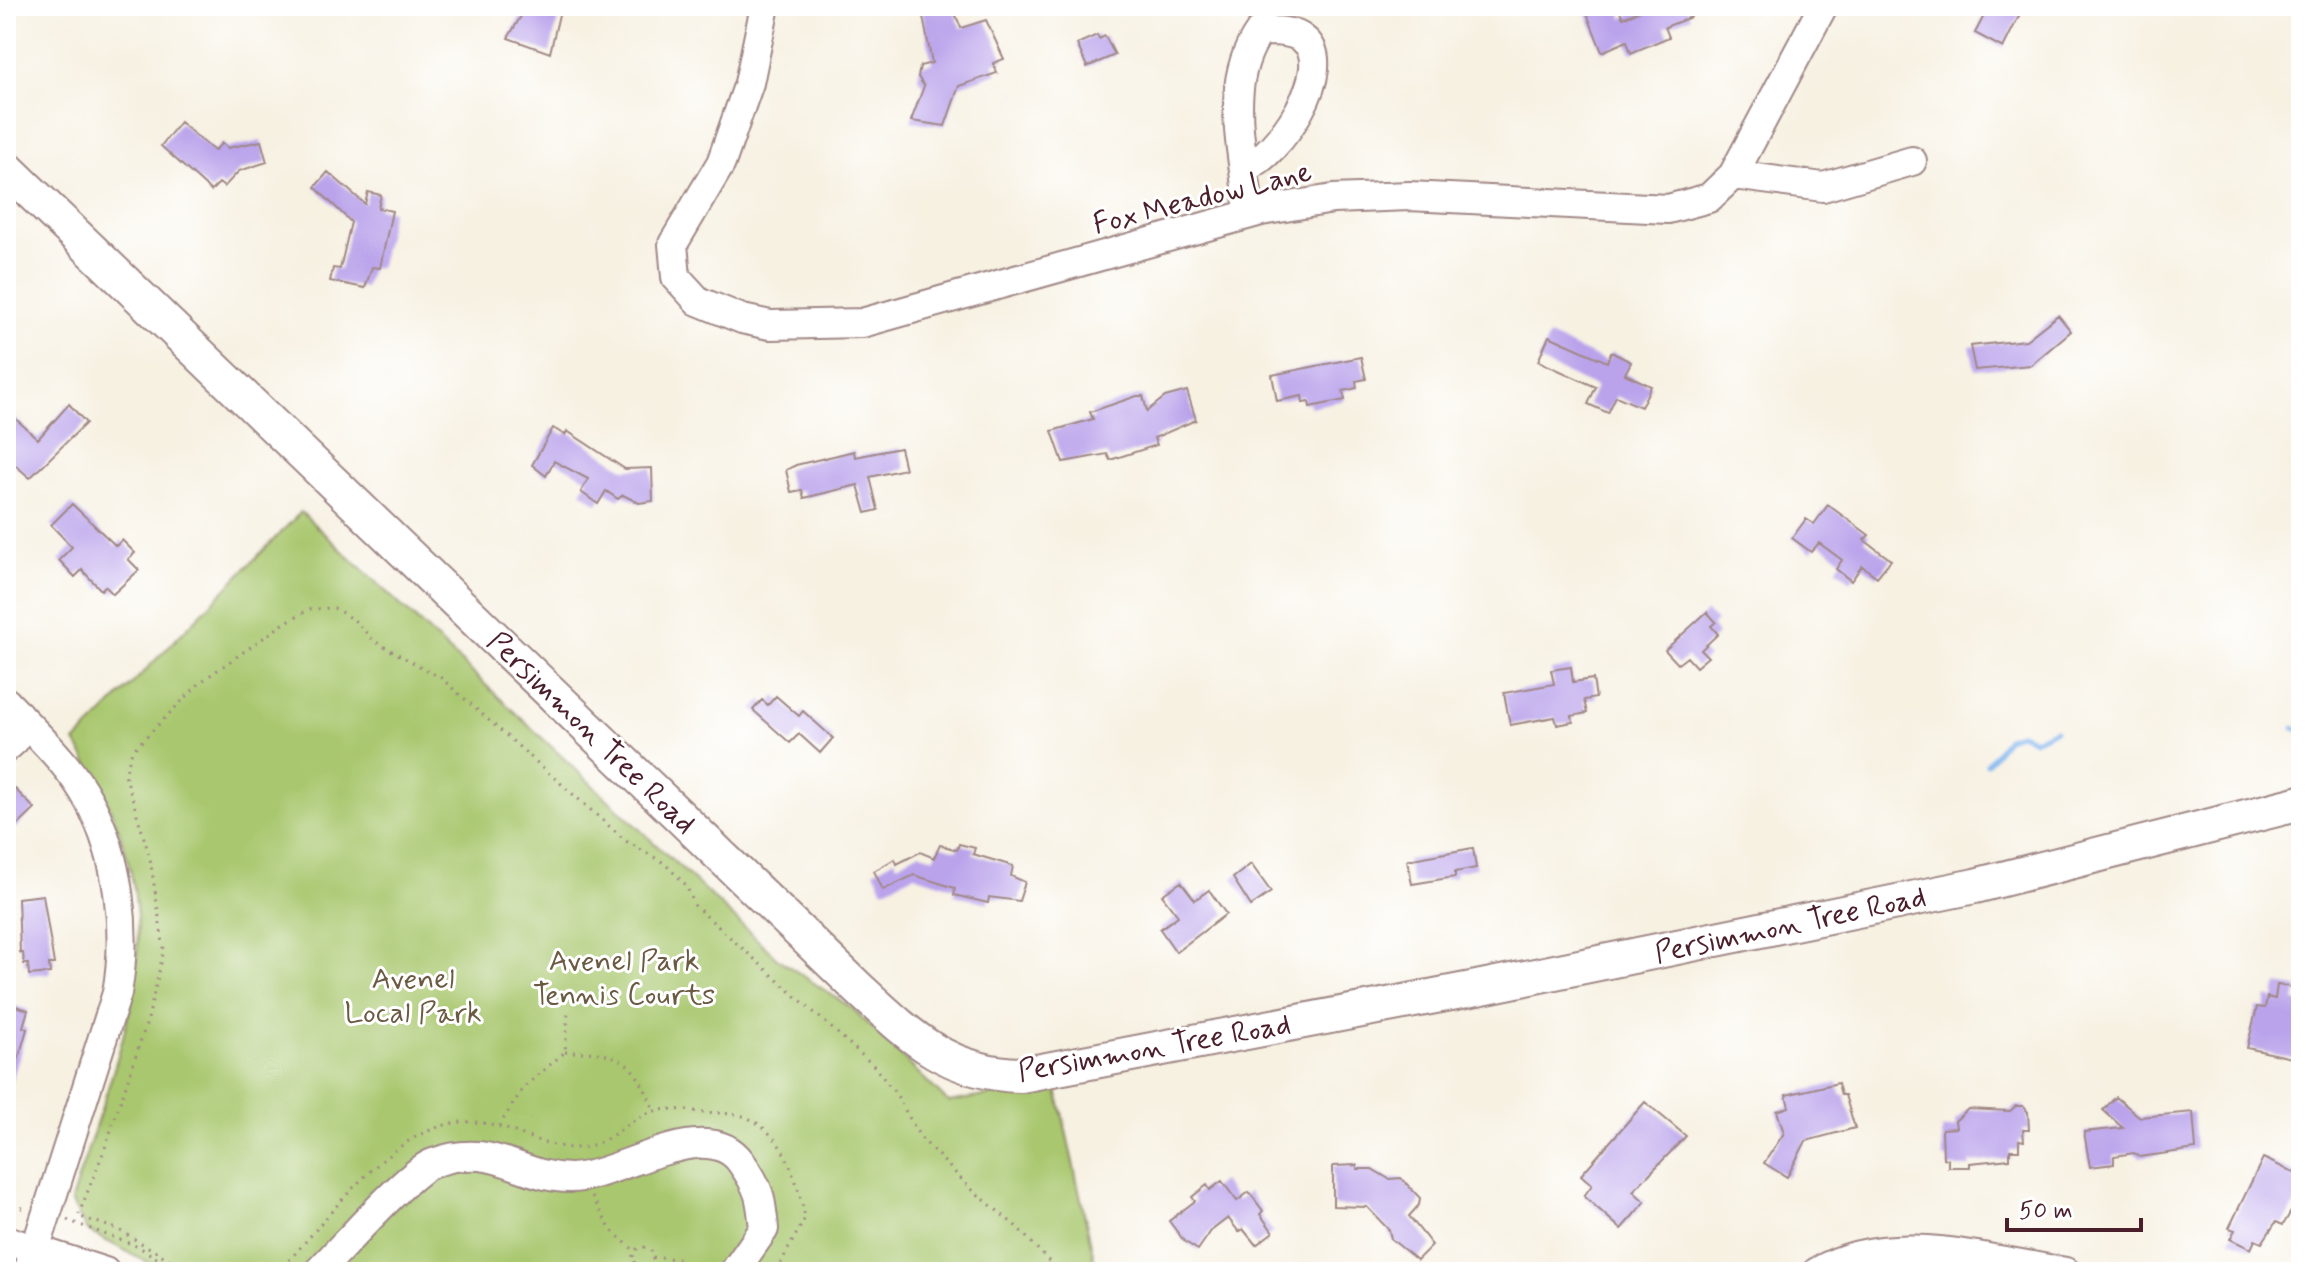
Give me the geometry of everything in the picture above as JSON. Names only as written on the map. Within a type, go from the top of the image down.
[{"type":"main road","name":"Persimmon Tree Road","points":[[6,168],[859,989],[910,1036],[950,1061],[988,1074],[1036,1072],[1477,988],[1975,886],[2301,803]]},
{"type":"street","name":"Fox Meadow Lane","points":[[765,6],[749,83],[721,163],[673,244],[676,277],[698,301],[742,319],[770,325],[862,323],[1249,214],[1333,199],[1409,196],[1668,209],[1709,198],[1733,175]]},
{"type":"street","points":[[1823,6],[1733,175],[1823,187],[1912,161]]},
{"type":"street","points":[[1245,167],[1249,214]]},
{"type":"street","points":[[6,748],[15,740],[10,711]]},
{"type":"street","points":[[10,711],[55,753],[89,801],[110,860],[122,919],[117,993],[32,1261]]},
{"type":"street","points":[[318,1272],[431,1163],[468,1155],[497,1158],[565,1178],[588,1178],[697,1141],[734,1152],[761,1189],[764,1229],[734,1272]]},
{"type":"street","points":[[6,1240],[32,1261],[105,1272]]},
{"type":"street","points":[[1817,1272],[1873,1252],[1916,1249],[1984,1266],[2066,1272]]},
{"type":"path","points":[[191,1272],[117,1229],[78,1216],[105,1148],[148,1019],[164,950],[150,858],[125,774],[132,751],[202,681],[286,622],[310,609],[323,608],[334,608],[355,621],[374,641],[441,678],[626,841],[664,863],[686,885],[695,906],[873,1065],[896,1094],[920,1137],[969,1187],[1018,1228],[1059,1272]]},
{"type":"path","points":[[565,1052],[568,1013]]},
{"type":"path","points":[[499,1126],[524,1087],[565,1052],[617,1056],[635,1068],[654,1111]]},
{"type":"path","points":[[588,1178],[600,1216],[620,1240],[635,1251]]},
{"type":"path","points":[[6,1202],[111,1235],[160,1258],[179,1272]]},
{"type":"path","points":[[635,1251],[646,1248],[653,1257],[678,1259],[702,1272]]},
{"type":"path","points":[[635,1251],[633,1259],[636,1265],[644,1268],[651,1264],[653,1257]]},
{"type":"green space","name":"Avenel Local Park","points":[[301,512],[778,959],[853,1009],[948,1102],[1056,1085],[1097,1272],[167,1272],[87,1231],[71,1201],[126,1024],[136,971],[137,918],[129,864],[109,805],[75,742]]},
{"type":"building","points":[[527,6],[561,6],[550,53],[508,38]]},
{"type":"building","points":[[921,6],[952,6],[961,28],[986,20],[1004,59],[993,63],[997,73],[959,86],[945,126],[911,121],[924,86],[918,77],[920,66],[932,63]]},
{"type":"building","points":[[1584,6],[1618,6],[1623,18],[1651,6],[1686,6],[1691,17],[1665,27],[1669,37],[1631,53],[1627,41],[1602,52]]},
{"type":"building","points":[[1989,6],[2024,6],[2003,48],[1975,33]]},
{"type":"building","points":[[1097,35],[1099,39],[1105,36],[1115,55],[1087,67],[1077,44]]},
{"type":"building","points":[[180,122],[214,151],[222,143],[228,148],[261,141],[267,162],[239,171],[224,187],[219,183],[211,191],[161,146]]},
{"type":"building","points":[[328,172],[365,204],[368,192],[381,195],[378,208],[392,211],[380,268],[372,267],[365,288],[330,281],[333,268],[340,269],[351,222],[315,187]]},
{"type":"building","points":[[2058,315],[2071,331],[2031,365],[1975,370],[1970,346],[2026,340]]},
{"type":"building","points":[[1549,336],[1607,362],[1611,352],[1631,362],[1625,374],[1651,386],[1641,407],[1616,396],[1608,413],[1588,404],[1596,387],[1538,361]]},
{"type":"building","points":[[1361,357],[1366,379],[1356,381],[1357,388],[1343,391],[1345,400],[1310,407],[1309,402],[1303,403],[1302,396],[1277,401],[1272,375]]},
{"type":"building","points":[[1187,391],[1196,420],[1154,438],[1157,445],[1110,460],[1107,454],[1063,462],[1052,431],[1093,419],[1090,412],[1137,396],[1143,396],[1147,411],[1165,397]]},
{"type":"building","points":[[69,404],[86,423],[30,478],[6,457],[6,410],[38,439]]},
{"type":"building","points":[[553,428],[565,435],[567,431],[625,469],[652,468],[653,501],[639,503],[623,495],[618,499],[606,491],[598,504],[581,492],[588,479],[554,461],[546,476],[532,465]]},
{"type":"building","points":[[900,448],[905,469],[870,477],[878,510],[866,513],[858,485],[804,498],[802,490],[791,492],[786,470],[796,465],[854,451],[855,457]]},
{"type":"building","points":[[72,504],[116,546],[122,540],[135,553],[128,559],[139,570],[113,594],[105,586],[101,590],[82,570],[75,577],[59,560],[72,547],[51,525]]},
{"type":"building","points":[[1828,505],[1869,535],[1864,540],[1891,560],[1877,577],[1862,566],[1851,581],[1836,569],[1842,560],[1819,543],[1811,552],[1792,538],[1806,519],[1814,524]]},
{"type":"building","points":[[1707,612],[1716,622],[1711,626],[1718,634],[1701,650],[1708,657],[1696,667],[1687,657],[1678,664],[1665,650]]},
{"type":"building","points":[[1571,667],[1573,682],[1593,679],[1596,698],[1584,700],[1587,713],[1572,716],[1573,722],[1557,725],[1555,717],[1510,725],[1504,693],[1554,684],[1551,670]]},
{"type":"building","points":[[776,696],[799,716],[803,711],[833,738],[820,753],[799,734],[790,743],[753,710],[762,700],[768,705]]},
{"type":"building","points":[[15,789],[35,809],[6,837],[6,799]]},
{"type":"building","points":[[959,844],[975,848],[973,854],[1013,866],[1011,876],[1025,882],[1019,901],[989,897],[988,903],[954,895],[955,888],[914,875],[883,890],[874,871],[895,859],[897,864],[920,852],[934,858],[940,845],[957,850]]},
{"type":"building","points":[[1473,848],[1476,868],[1455,872],[1455,877],[1412,884],[1407,860]]},
{"type":"building","points":[[1251,864],[1271,892],[1251,906],[1233,878]]},
{"type":"building","points":[[1181,882],[1195,900],[1209,890],[1226,914],[1176,952],[1160,929],[1178,916],[1162,895]]},
{"type":"building","points":[[43,895],[54,964],[49,964],[50,973],[29,975],[28,964],[24,964],[23,953],[20,953],[18,898]]},
{"type":"building","points":[[2277,985],[2298,988],[2295,1001],[2301,1002],[2297,1039],[2301,1039],[2301,1060],[2247,1048],[2257,1007],[2265,1008],[2267,997],[2275,999]]},
{"type":"building","points":[[6,1003],[28,1010],[23,1027],[27,1029],[10,1088],[6,1087]]},
{"type":"building","points":[[1838,1083],[1855,1128],[1806,1141],[1787,1177],[1764,1163],[1784,1133],[1777,1111],[1789,1107],[1786,1095]]},
{"type":"building","points":[[2116,1097],[2140,1117],[2193,1112],[2196,1149],[2140,1157],[2134,1153],[2114,1156],[2114,1164],[2090,1167],[2084,1132],[2123,1128],[2103,1110]]},
{"type":"building","points":[[1645,1102],[1686,1136],[1633,1191],[1645,1202],[1621,1229],[1584,1196],[1592,1185],[1581,1175]]},
{"type":"building","points":[[2016,1106],[2023,1106],[2028,1112],[2029,1130],[2023,1130],[2024,1141],[2019,1140],[2019,1150],[2010,1150],[2010,1159],[1970,1163],[1970,1167],[1948,1167],[1948,1159],[1943,1158],[1942,1129],[1956,1128],[1955,1121],[1968,1109],[2010,1111]]},
{"type":"building","points":[[2263,1158],[2301,1176],[2301,1195],[2283,1225],[2276,1222],[2262,1243],[2255,1240],[2251,1249],[2230,1239],[2235,1230],[2229,1228]]},
{"type":"building","points":[[1357,1165],[1357,1169],[1372,1169],[1389,1179],[1401,1178],[1420,1198],[1419,1205],[1409,1216],[1432,1245],[1417,1260],[1391,1239],[1389,1230],[1367,1207],[1333,1206],[1333,1166]]},
{"type":"building","points":[[1222,1181],[1237,1201],[1249,1192],[1273,1232],[1256,1245],[1243,1229],[1239,1232],[1228,1218],[1211,1231],[1198,1250],[1184,1241],[1169,1221],[1195,1201],[1192,1197],[1207,1185],[1210,1190]]},
{"type":"waterway","points":[[2294,728],[2301,731]]},
{"type":"waterway","points":[[1987,764],[2007,738],[2021,733],[2034,740],[2055,730]]},
{"type":"park label","name":"Avenel Park Tennis Courts","points":[[624,977]]}]
